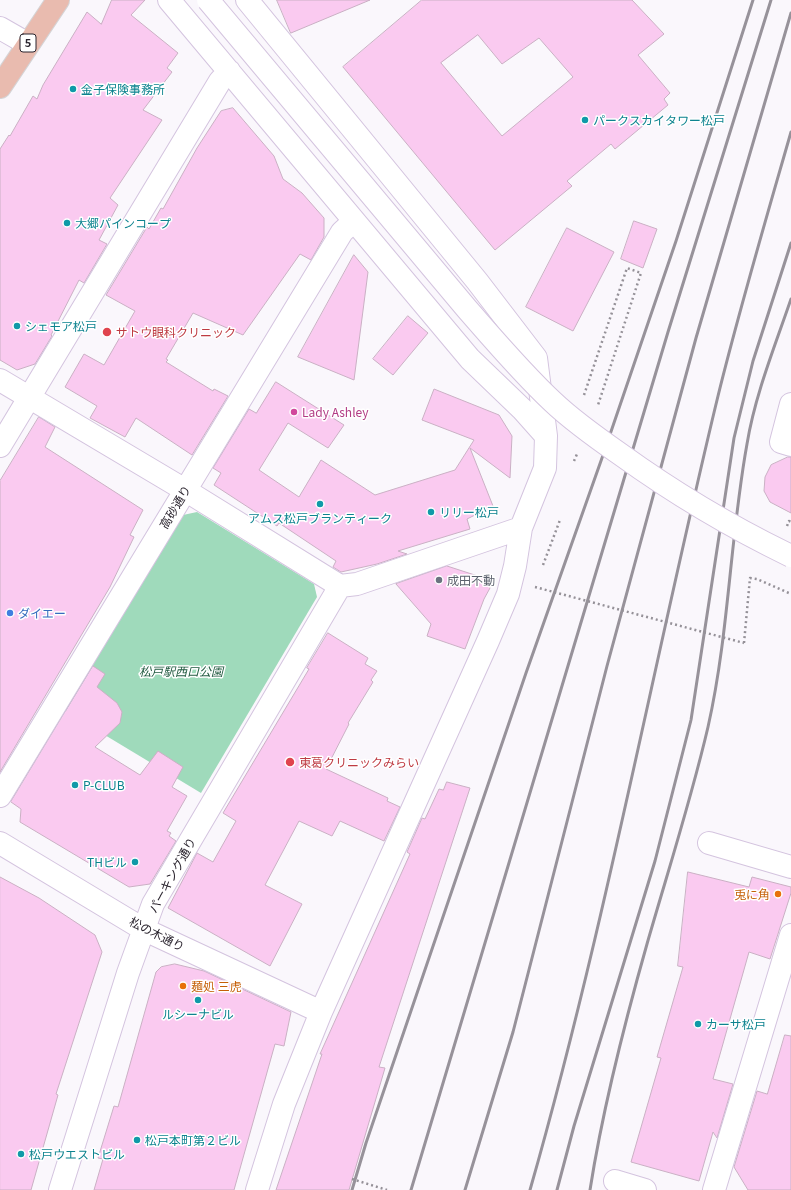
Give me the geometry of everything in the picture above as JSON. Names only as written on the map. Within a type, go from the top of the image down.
[{"type":"main road","name":"5","points":[[0,87],[58,0]]},
{"type":"street","points":[[169,0],[470,359],[522,409],[546,436]]},
{"type":"street","points":[[208,0],[467,309],[511,359],[554,403],[592,434],[687,499],[754,538],[791,556]]},
{"type":"street","points":[[247,0],[477,281],[536,358],[546,436],[545,468],[521,528],[515,566],[508,594],[321,1012],[284,1104],[257,1190]]},
{"type":"street","points":[[0,28],[28,44]]},
{"type":"street","points":[[0,446],[220,81],[229,71]]},
{"type":"street","name":"高砂通り","points":[[0,796],[342,232],[354,221]]},
{"type":"street","points":[[0,380],[186,490],[340,586],[357,584],[521,528]]},
{"type":"street","points":[[791,404],[780,442],[791,446]]},
{"type":"street","name":"パーキング通り","points":[[60,1190],[128,973],[153,904],[340,586]]},
{"type":"street","name":"松の木通り","points":[[0,843],[143,929],[321,1012]]},
{"type":"street","points":[[709,844],[791,867]]},
{"type":"street","points":[[714,1190],[791,935]]},
{"type":"street","points":[[615,1182],[645,1190]]},
{"type":"path","points":[[582,402],[627,268],[642,273],[598,405]]},
{"type":"path","points":[[535,587],[744,643],[750,578],[757,579],[791,594]]},
{"type":"path","points":[[352,1179],[387,1190]]},
{"type":"green space","name":"松戸駅西口公園","points":[[197,512],[314,584],[317,597],[201,793],[65,711],[183,515]]},
{"type":"building","points":[[112,0],[145,0],[131,15],[178,53],[167,68],[172,72],[143,110],[162,120],[110,198],[118,205],[99,240],[107,244],[84,283],[79,280],[51,335],[52,336],[35,364],[17,370],[0,360],[0,149],[9,135],[10,136],[33,96],[37,99],[43,85],[87,12],[101,24]]},
{"type":"building","points":[[277,0],[370,0],[291,33]]},
{"type":"building","name":"パークスカイタワー松戸","points":[[422,0],[632,0],[664,34],[638,55],[670,93],[664,99],[668,105],[615,149],[611,144],[567,181],[572,186],[495,250],[343,67]],"holes":[[[478,35],[502,64],[539,38],[573,77],[502,136],[441,63]]]},
{"type":"building","points":[[233,108],[274,156],[283,179],[302,193],[324,218],[324,237],[311,260],[300,254],[243,335],[193,313],[166,359],[168,360],[166,362],[213,391],[214,389],[228,396],[192,455],[136,418],[125,437],[90,418],[97,406],[65,387],[84,354],[104,365],[135,311],[106,295],[147,227],[149,229],[161,208],[163,209],[197,148],[221,111]]},
{"type":"building","points":[[634,221],[657,229],[643,268],[621,259]]},
{"type":"building","points":[[567,228],[614,252],[573,331],[526,307]]},
{"type":"building","points":[[354,255],[368,272],[354,380],[298,357]]},
{"type":"building","points":[[408,316],[428,333],[393,375],[373,359]]},
{"type":"building","points":[[276,382],[344,425],[328,448],[288,423],[259,470],[299,497],[321,460],[375,495],[455,470],[474,440],[422,420],[434,389],[499,415],[512,436],[510,478],[470,448],[493,506],[467,519],[470,529],[398,551],[407,554],[377,564],[341,572],[333,567],[336,561],[279,523],[277,526],[214,485],[221,473],[213,468],[249,409],[256,413]]},
{"type":"building","points":[[39,417],[55,427],[45,447],[143,510],[130,535],[134,537],[110,587],[0,772],[0,481]]},
{"type":"building","points":[[791,457],[791,513],[770,502],[764,491],[765,477],[771,465]]},
{"type":"building","points":[[447,566],[484,578],[490,588],[484,599],[465,649],[427,636],[431,624],[396,584]]},
{"type":"building","points":[[328,633],[368,658],[365,664],[377,671],[371,680],[373,682],[348,723],[349,724],[326,769],[388,798],[387,801],[400,807],[384,841],[340,821],[332,836],[299,821],[265,885],[302,904],[270,966],[168,908],[197,853],[213,862],[236,821],[223,813],[309,669],[307,668]]},
{"type":"building","points":[[93,666],[105,674],[97,687],[117,703],[122,712],[120,723],[95,747],[140,775],[158,751],[183,767],[172,787],[187,796],[167,831],[171,833],[169,836],[176,841],[150,884],[129,887],[20,822],[21,809],[11,802]]},
{"type":"building","points":[[447,782],[470,788],[379,1067],[385,1068],[349,1190],[276,1190],[322,1054],[320,1054],[410,854],[407,852],[422,818],[425,819],[439,789],[443,790]]},
{"type":"building","points":[[688,872],[749,887],[752,877],[791,887],[791,893],[770,959],[749,952],[713,1079],[733,1084],[717,1138],[713,1132],[699,1181],[631,1162],[661,1058],[657,1057],[683,967],[678,966]]},
{"type":"building","points":[[0,877],[39,898],[95,935],[102,952],[56,1094],[58,1095],[31,1190],[0,1190]]},
{"type":"building","points":[[175,964],[204,971],[291,1012],[284,1046],[275,1044],[234,1190],[94,1190],[103,1159],[98,1158],[114,1106],[118,1107],[156,972],[161,967]]},
{"type":"building","points":[[785,1035],[791,1036],[791,1190],[748,1190],[734,1167],[757,1091],[767,1094]]},
{"type":"railway","points":[[352,1190],[366,1143],[526,673],[602,458],[676,241],[753,0]]},
{"type":"railway","points":[[411,1190],[668,332],[771,0]]},
{"type":"railway","points":[[465,1190],[513,1032],[607,666],[696,338],[791,13]]},
{"type":"railway","points":[[530,1190],[557,1091],[606,893],[726,363],[791,132]]},
{"type":"railway","points":[[557,1190],[574,1126],[655,861],[691,720],[734,438],[753,361],[791,243]]},
{"type":"railway","points":[[590,1190],[601,1128],[622,1036],[687,808],[708,727],[721,657],[741,479],[747,444],[755,407],[791,299]]},
{"type":"place","name":"金子保険事務所","points":[[73,89]]},
{"type":"place","name":"パークスカイタワー松戸","points":[[585,120]]},
{"type":"place","name":"大郷パインコープ","points":[[67,223]]},
{"type":"place","name":"シェモア松戸","points":[[17,326]]},
{"type":"place","name":"サトウ眼科クリニック","points":[[107,332]]},
{"type":"place","name":"Lady Ashley","points":[[294,412]]},
{"type":"place","name":"アムス松戸ブランティーク","points":[[320,504]]},
{"type":"place","name":"リリー松戸","points":[[431,512]]},
{"type":"place","name":"成田不動","points":[[439,580]]},
{"type":"place","name":"ダイエー","points":[[10,613]]},
{"type":"place","name":"東葛クリニックみらい","points":[[290,762]]},
{"type":"place","name":"P-CLUB","points":[[75,785]]},
{"type":"place","name":"THビル","points":[[135,862]]},
{"type":"place","name":"兎に角","points":[[778,894]]},
{"type":"place","name":"麺処 三虎","points":[[183,986]]},
{"type":"place","name":"ルシーナビル","points":[[198,1000]]},
{"type":"place","name":"カーサ松戸","points":[[698,1024]]},
{"type":"place","name":"松戸本町第２ビル","points":[[137,1140]]},
{"type":"place","name":"松戸ウエストビル","points":[[21,1154]]}]
